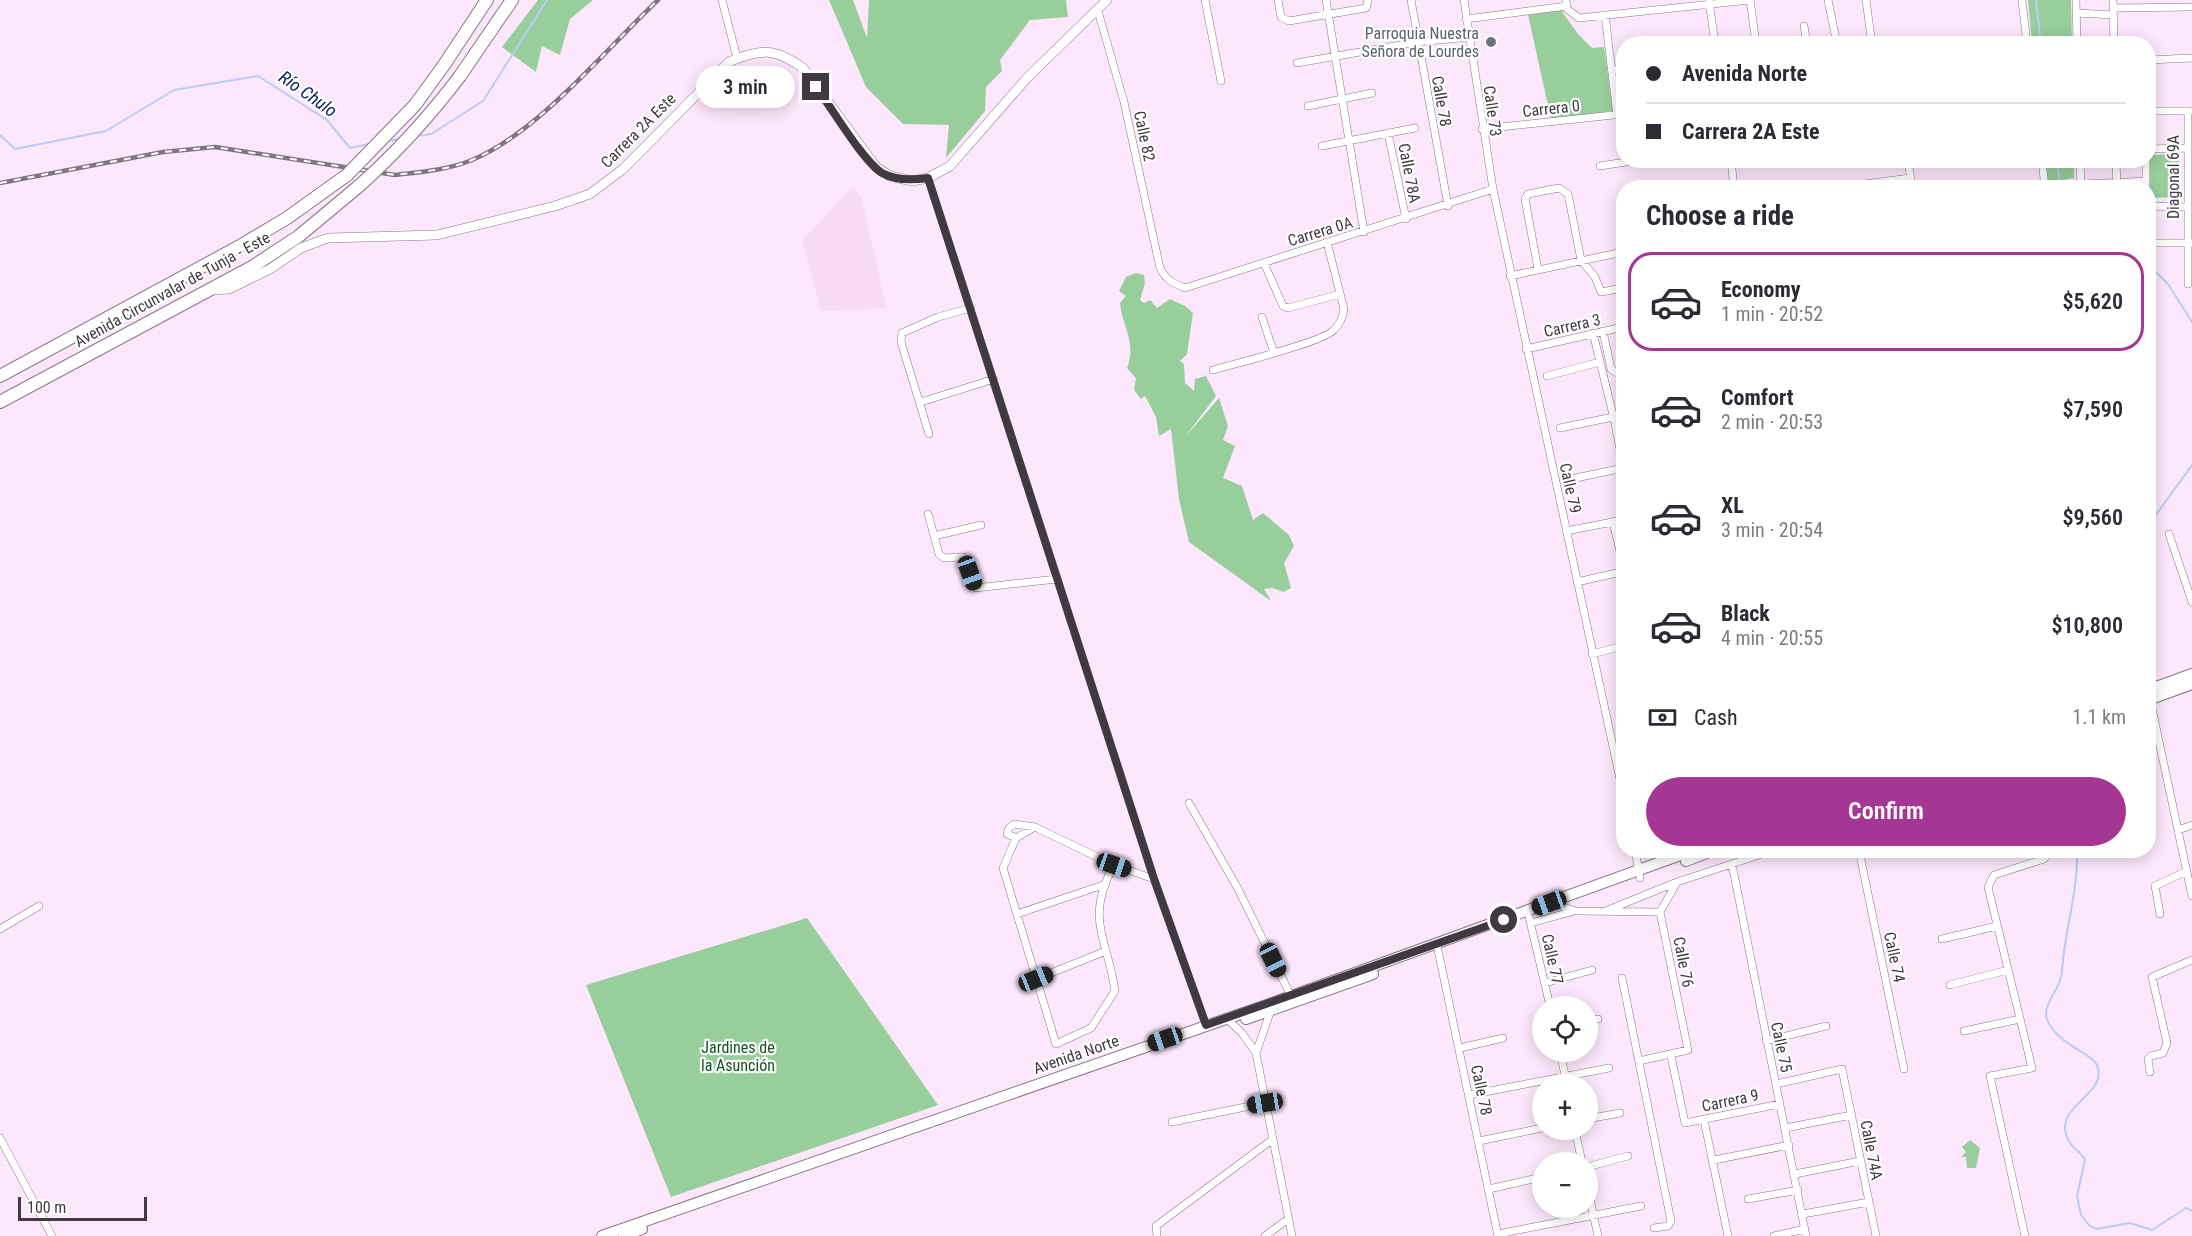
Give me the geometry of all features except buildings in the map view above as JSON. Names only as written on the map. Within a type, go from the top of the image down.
[{"type":"highway","name":"Avenida Circunvalar de Tunja - Este","points":[[0,376],[240,246],[287,218],[347,175],[408,112],[444,65],[488,0]]},
{"type":"highway","name":"Avenida Circunvalar de Tunja - Este","points":[[0,402],[252,267],[299,236],[403,146],[430,116],[460,76],[512,0]]},
{"type":"main road","points":[[2156,693],[2192,674]]},
{"type":"main road","points":[[2156,695],[2192,684]]},
{"type":"main road","name":"Avenida Norte","points":[[624,1236],[1229,1020],[1530,920],[1676,858]]},
{"type":"main road","name":"Avenida Norte","points":[[1273,1007],[1291,996],[1689,858]]},
{"type":"main road","name":"Avenida Norte","points":[[602,1236],[1206,1025],[1229,1020]]},
{"type":"street","points":[[722,0],[737,58]]},
{"type":"street","points":[[1205,0],[1221,81]]},
{"type":"street","points":[[1278,0],[1281,17],[1285,21],[1328,14],[1368,3]]},
{"type":"street","points":[[1326,0],[1364,232]]},
{"type":"street","name":"Calle 78","points":[[1411,0],[1448,206]]},
{"type":"street","name":"Calle 73","points":[[1464,0],[1492,189]]},
{"type":"street","points":[[1466,19],[1566,3],[1572,15],[1579,18],[1709,2],[1750,0],[1755,36]]},
{"type":"street","points":[[1828,0],[1835,36]]},
{"type":"street","points":[[1866,0],[1871,36]]},
{"type":"street","points":[[2022,0],[2026,36]]},
{"type":"street","points":[[2076,0],[2077,36]]},
{"type":"street","points":[[1709,2],[1714,36]]},
{"type":"street","points":[[1103,5],[1027,78],[950,166],[928,178],[1154,879],[1206,1025]]},
{"type":"street","name":"Calle 82","points":[[1103,5],[1160,268]]},
{"type":"street","points":[[2076,13],[2113,8],[2192,7]]},
{"type":"street","points":[[2113,8],[2114,36]]},
{"type":"street","points":[[1605,15],[1616,92]]},
{"type":"street","points":[[1804,26],[1806,36]]},
{"type":"street","points":[[1297,63],[1417,42],[1470,37]]},
{"type":"street","name":"Carrera 2A Este","points":[[207,290],[229,289],[270,269],[301,248],[328,238],[437,236],[555,206],[590,194],[623,169],[706,82],[729,62],[766,51],[791,60],[803,68],[876,167],[883,173],[912,181],[928,178]]},
{"type":"street","points":[[2156,60],[2192,58]]},
{"type":"street","points":[[1612,70],[1616,70]]},
{"type":"street","points":[[1308,106],[1372,93]]},
{"type":"street","points":[[2156,111],[2190,111]]},
{"type":"street","name":"Diagonal 69A","points":[[2188,284],[2189,243],[2186,207],[2190,111]]},
{"type":"street","name":"Carrera 0","points":[[1482,129],[1616,114]]},
{"type":"street","points":[[1322,146],[1414,128]]},
{"type":"street","name":"Calle 78A","points":[[1388,133],[1406,219]]},
{"type":"street","points":[[2156,149],[2187,148]]},
{"type":"street","points":[[1600,166],[1616,164]]},
{"type":"street","points":[[1895,180],[1910,178],[1909,168]]},
{"type":"street","name":"Carrera 0A","points":[[1160,268],[1165,277],[1185,288],[1448,206],[1492,189]]},
{"type":"street","name":"Calle 79","points":[[1492,189],[1616,762]]},
{"type":"street","points":[[1538,269],[1525,199],[1528,194],[1565,189],[1568,194],[1581,260],[1595,277],[1601,292],[1616,289]]},
{"type":"street","points":[[2156,206],[2186,207]]},
{"type":"street","points":[[1213,370],[1274,353],[1333,332],[1343,318],[1344,309],[1327,242]]},
{"type":"street","name":"Diagonal 69A","points":[[2156,243],[2189,243]]},
{"type":"street","points":[[1510,276],[1616,253]]},
{"type":"street","points":[[1264,263],[1283,306],[1288,308],[1340,294]]},
{"type":"street","points":[[929,434],[901,342],[903,333],[938,317],[971,308]]},
{"type":"street","points":[[1262,317],[1274,353]]},
{"type":"street","name":"Carrera 3","points":[[1526,350],[1616,328]]},
{"type":"street","points":[[1603,331],[1611,369],[1616,372]]},
{"type":"street","points":[[1593,333],[1616,430]]},
{"type":"street","points":[[1547,376],[1600,362]]},
{"type":"street","points":[[921,402],[994,379]]},
{"type":"street","points":[[1560,428],[1614,420]]},
{"type":"street","points":[[1571,479],[1616,468]]},
{"type":"street","points":[[928,514],[940,556],[959,555],[965,559],[976,588],[1057,579]]},
{"type":"street","points":[[1566,531],[1616,521]]},
{"type":"street","points":[[1613,522],[1616,535]]},
{"type":"street","points":[[934,536],[981,525]]},
{"type":"street","points":[[2169,534],[2192,602]]},
{"type":"street","points":[[1577,582],[1616,573]]},
{"type":"street","points":[[1592,654],[1616,648]]},
{"type":"street","points":[[2156,729],[2192,896]]},
{"type":"street","points":[[1189,803],[1237,887],[1291,996]]},
{"type":"street","points":[[1016,838],[1007,834],[1009,828],[1014,824],[1035,827],[1114,865],[1154,879]]},
{"type":"street","points":[[2178,830],[2192,825]]},
{"type":"street","points":[[1035,827],[1016,838],[1003,868],[1056,1044],[1090,1028],[1115,992],[1112,968],[1098,928],[1098,906],[1103,885],[1114,865]]},
{"type":"street","points":[[1636,858],[1639,874]]},
{"type":"street","points":[[1608,910],[1677,882],[1750,858]]},
{"type":"street","name":"Calle 74","points":[[1861,858],[1904,1069]]},
{"type":"street","points":[[2025,1236],[1990,1076],[2032,1068],[1988,887],[1994,875],[2045,858]]},
{"type":"street","name":"Calle 75","points":[[1732,864],[1806,1232]]},
{"type":"street","points":[[2160,914],[2155,886],[2187,871]]},
{"type":"street","points":[[1530,920],[1576,911],[1660,912],[1677,882]]},
{"type":"street","points":[[1017,914],[1103,885]]},
{"type":"street","points":[[0,929],[39,906]]},
{"type":"street","points":[[1560,906],[1576,911]]},
{"type":"street","name":"Calle 76","points":[[1660,912],[1688,1050],[1671,1056]]},
{"type":"street","name":"Calle 77","points":[[1530,920],[1548,996]]},
{"type":"street","points":[[1942,939],[1997,926]]},
{"type":"street","name":"Calle 78","points":[[1438,950],[1498,1235]]},
{"type":"street","points":[[1036,979],[1106,951]]},
{"type":"street","points":[[2150,1072],[2148,1059],[2163,1053],[2167,1043],[2152,977],[2192,960]]},
{"type":"street","points":[[1545,983],[1592,970]]},
{"type":"street","points":[[1950,985],[2008,970]]},
{"type":"street","points":[[1622,978],[1671,1221],[1668,1226],[1654,1228]]},
{"type":"street","points":[[1256,1053],[1273,1007]]},
{"type":"street","points":[[1964,1031],[2020,1019]]},
{"type":"street","points":[[1229,1020],[1256,1053],[1292,1236]]},
{"type":"street","points":[[1766,1041],[1826,1026]]},
{"type":"street","points":[[1460,1048],[1503,1038]]},
{"type":"street","points":[[1639,1061],[1671,1056]]},
{"type":"street","name":"Carrera 9","points":[[1671,1056],[1685,1123],[1780,1104]]},
{"type":"street","points":[[1571,1074],[1608,1068]]},
{"type":"street","name":"Calle 74A","points":[[1776,1084],[1842,1069],[1876,1236]]},
{"type":"street","points":[[1469,1095],[1532,1082]]},
{"type":"street","points":[[1172,1122],[1265,1103]]},
{"type":"street","points":[[1598,1117],[1620,1113]]},
{"type":"street","points":[[1785,1128],[1852,1115]]},
{"type":"street","points":[[1704,1120],[1728,1236]]},
{"type":"street","points":[[1479,1141],[1532,1130]]},
{"type":"street","points":[[0,1138],[52,1236]]},
{"type":"street","points":[[1157,1236],[1156,1226],[1273,1139]]},
{"type":"street","points":[[1714,1160],[1789,1145]]},
{"type":"street","points":[[1598,1164],[1628,1156]]},
{"type":"street","points":[[1795,1174],[1860,1161]]},
{"type":"street","points":[[1488,1189],[1532,1179]]},
{"type":"street","points":[[1748,1198],[1798,1190]]},
{"type":"street","points":[[1803,1214],[1869,1202]]},
{"type":"street","points":[[1598,1214],[1641,1206]]},
{"type":"street","points":[[1498,1235],[1578,1218]]},
{"type":"street","points":[[1593,1218],[1598,1236]]},
{"type":"street","points":[[1265,1236],[1288,1219]]},
{"type":"street","points":[[1774,1236],[1806,1232]]},
{"type":"shaded area","points":[[854,186],[862,201],[887,308],[821,311],[802,240]]},
{"type":"green space","points":[[538,0],[593,0],[570,19],[560,55],[542,46],[536,72],[502,47]]},
{"type":"green space","points":[[829,0],[853,0],[867,38],[869,0],[1066,0],[1068,17],[1030,20],[1000,60],[1002,71],[986,87],[985,111],[946,158],[949,125],[903,124],[866,87]]},
{"type":"green space","points":[[2028,0],[2071,0],[2072,36],[2031,36]]},
{"type":"green space","points":[[1561,10],[1578,34],[1592,48],[1604,47],[1613,112],[1551,119],[1528,15]]},
{"type":"green space","points":[[2178,154],[2180,197],[2156,198],[2156,180],[2150,180],[2149,168],[2156,168],[2156,155]]},
{"type":"green space","points":[[2045,168],[2074,168],[2074,178],[2046,180]]},
{"type":"green space","points":[[1136,273],[1144,275],[1145,283],[1140,300],[1144,303],[1150,300],[1157,308],[1170,299],[1185,306],[1193,313],[1187,354],[1180,361],[1184,364],[1185,383],[1194,391],[1195,379],[1206,376],[1216,396],[1185,437],[1219,398],[1228,426],[1223,440],[1235,446],[1223,478],[1242,486],[1253,520],[1263,513],[1289,535],[1294,546],[1284,563],[1291,588],[1283,592],[1273,588],[1264,589],[1271,601],[1189,542],[1179,499],[1171,429],[1159,436],[1156,417],[1145,396],[1141,399],[1134,390],[1136,378],[1127,368],[1130,359],[1130,343],[1120,303],[1126,296],[1119,291],[1126,277]]},
{"type":"green space","name":"Jardines de la Asunción","points":[[807,918],[938,1105],[671,1197],[586,985]]},
{"type":"green space","points":[[1970,1140],[1980,1148],[1976,1168],[1967,1168],[1966,1157],[1961,1157],[1966,1152],[1962,1147]]},
{"type":"waterway","name":"Río Chulo","points":[[417,136],[431,134],[483,101],[547,0]]},
{"type":"waterway","points":[[2036,0],[2040,36]]},
{"type":"waterway","name":"Río Chulo","points":[[0,135],[15,149],[106,131],[174,90],[258,76],[327,120],[350,148],[370,144]]},
{"type":"waterway","name":"Río Chulo","points":[[387,141],[400,139]]},
{"type":"waterway","points":[[2058,168],[2059,180]]},
{"type":"waterway","points":[[2156,272],[2168,284],[2192,322]]},
{"type":"waterway","points":[[2156,515],[2192,465]]},
{"type":"waterway","points":[[2077,858],[2061,977],[2046,1014],[2052,1028],[2059,1036],[2090,1057],[2098,1068],[2098,1078],[2094,1087],[2071,1111],[2066,1120],[2065,1131],[2070,1143],[2085,1160],[2077,1196],[2081,1215],[2089,1225],[2096,1229],[2130,1223],[2152,1230],[2186,1208],[2192,1211]]},
{"type":"railway","points":[[0,183],[163,152],[215,147],[395,175],[453,166],[472,160],[497,147],[546,111],[658,0]]},
{"type":"place","name":"Parroquia Nuestra Señora de Lourdes","points":[[1491,42]]},
{"type":"route","points":[[816,87],[869,159],[883,173],[912,181],[928,178],[1154,879],[1206,1025],[1504,920]]}]
